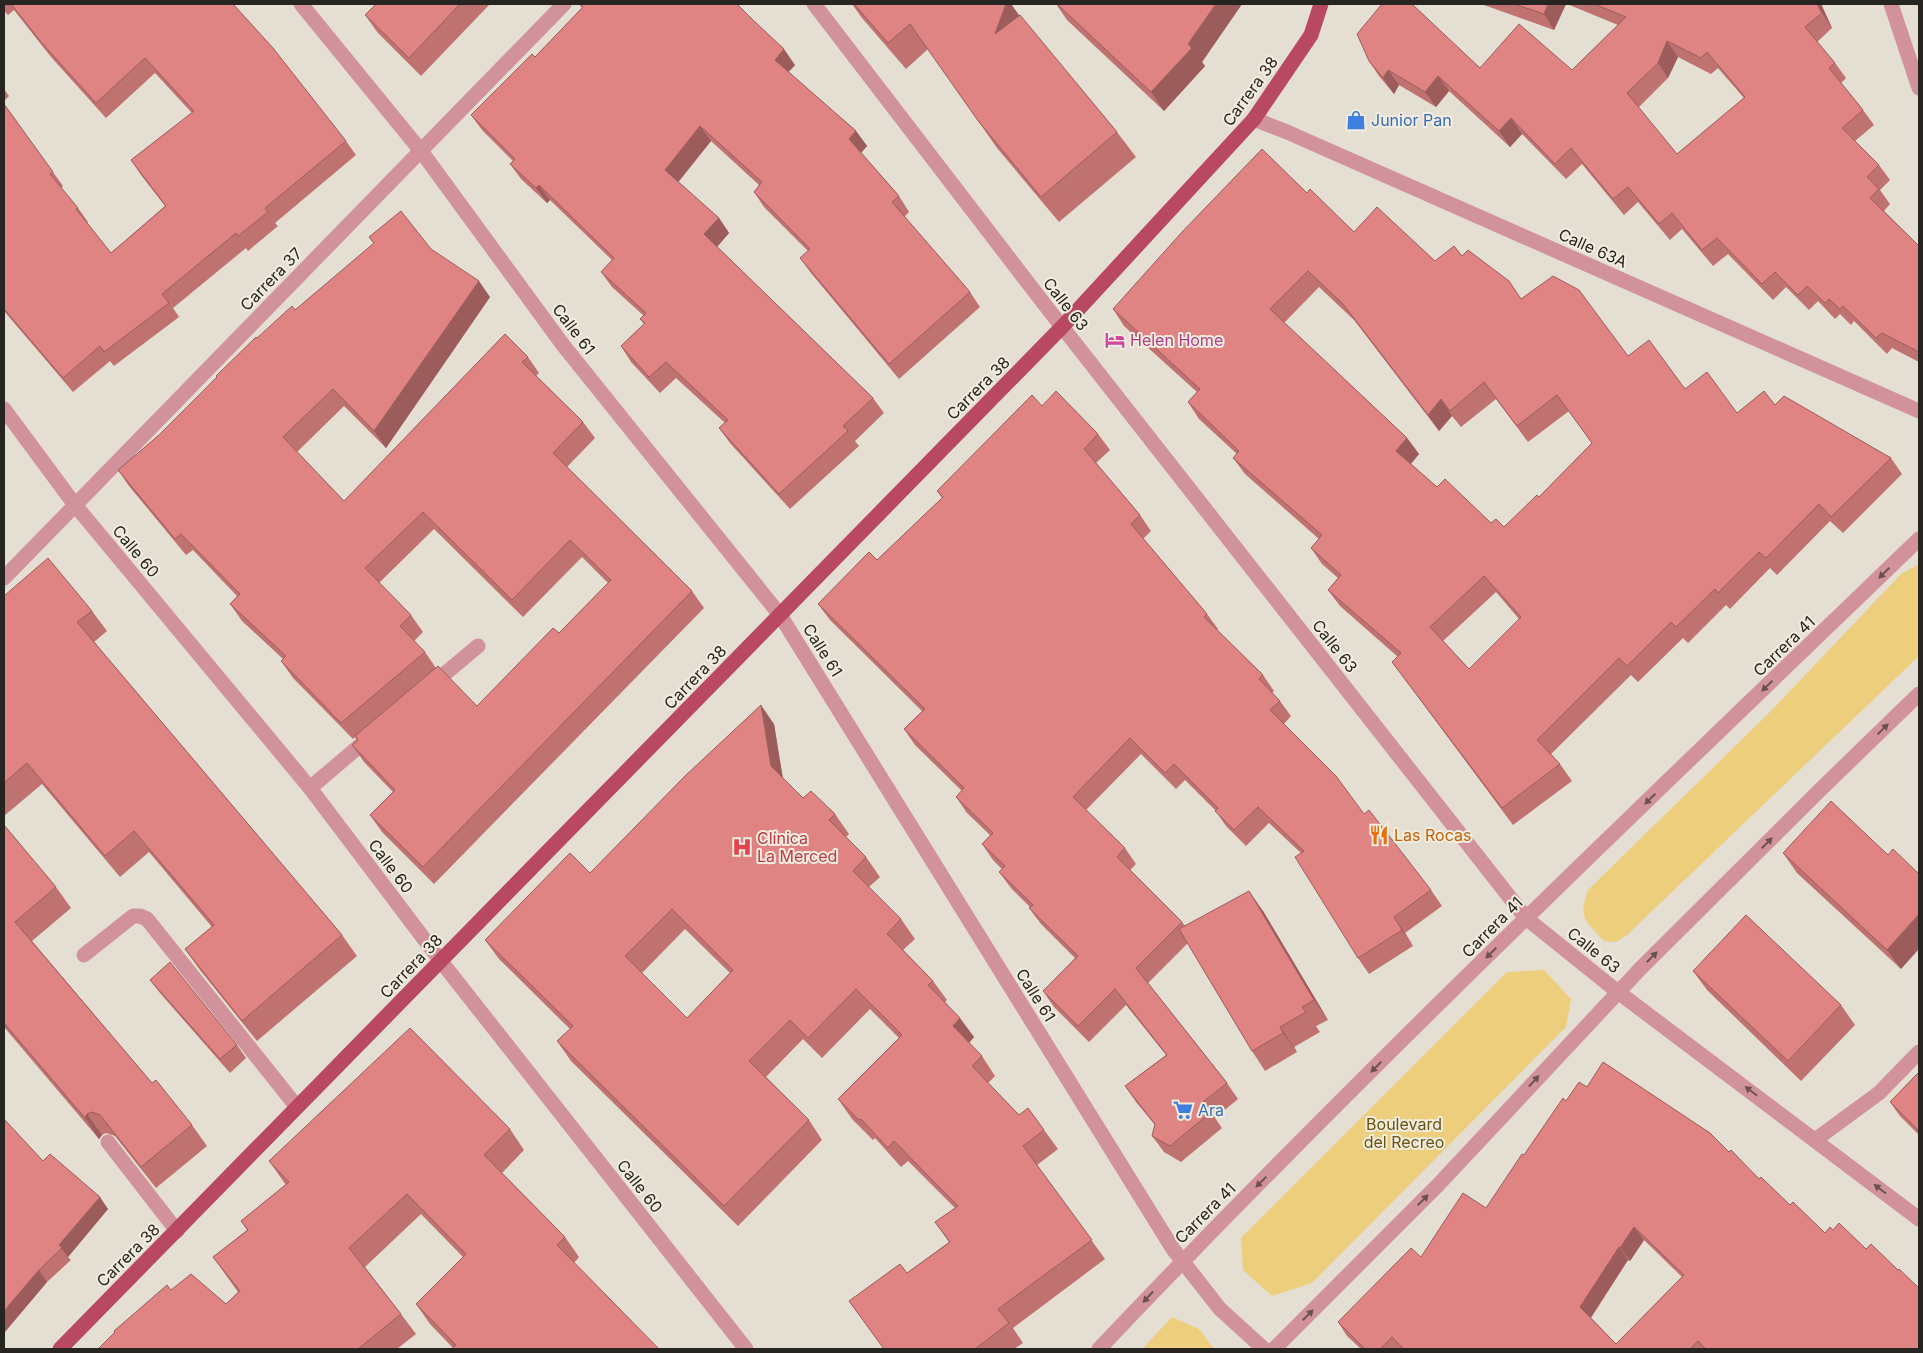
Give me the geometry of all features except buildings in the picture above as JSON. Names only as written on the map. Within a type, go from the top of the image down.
[{"type":"main road","name":"Carrera 38","points":[[60,1349],[1062,327],[1254,120],[1311,35],[1321,4]]},
{"type":"street","name":"Calle 61","points":[[301,4],[421,151],[562,345],[780,615],[1182,1262],[1220,1309],[1264,1349]]},
{"type":"street","name":"Carrera 37","points":[[4,578],[564,4]]},
{"type":"street","name":"Calle 63","points":[[814,4],[1062,327],[1526,918],[1618,992],[1919,1219]]},
{"type":"street","points":[[1891,4],[1919,88]]},
{"type":"street","name":"Calle 63A","points":[[1254,120],[1297,136],[1918,412]]},
{"type":"street","name":"Calle 60","points":[[4,409],[75,505],[310,788],[440,960],[746,1349]]},
{"type":"street","name":"Carrera 41","points":[[1099,1349],[1182,1262],[1526,918],[1919,539]]},
{"type":"street","points":[[417,697],[478,646]]},
{"type":"street","points":[[1274,1349],[1438,1185],[1618,992],[1919,694]]},
{"type":"street","points":[[310,788],[379,730]]},
{"type":"street","points":[[84,955],[133,916],[147,919],[297,1107]]},
{"type":"street","points":[[1815,1140],[1879,1093],[1919,1052]]},
{"type":"street","points":[[108,1142],[177,1231]]},
{"type":"green space","points":[[1919,564],[1919,656],[1627,935],[1616,942],[1604,941],[1585,919],[1584,907],[1588,890],[1774,708],[1901,574]]},
{"type":"green space","name":"Boulevard del Recreo","points":[[1544,970],[1571,999],[1566,1027],[1312,1283],[1272,1296],[1243,1270],[1241,1238],[1507,972]]},
{"type":"green space","points":[[1172,1317],[1199,1329],[1214,1349],[1142,1349]]},
{"type":"place","name":"Junior Pan","points":[[1356,120]]},
{"type":"place","name":"Helen Home","points":[[1115,340]]},
{"type":"place","name":"Las Rocas","points":[[1379,835]]},
{"type":"place","name":"Clínica La Merced","points":[[742,847]]},
{"type":"place","name":"Ara","points":[[1183,1110]]}]
